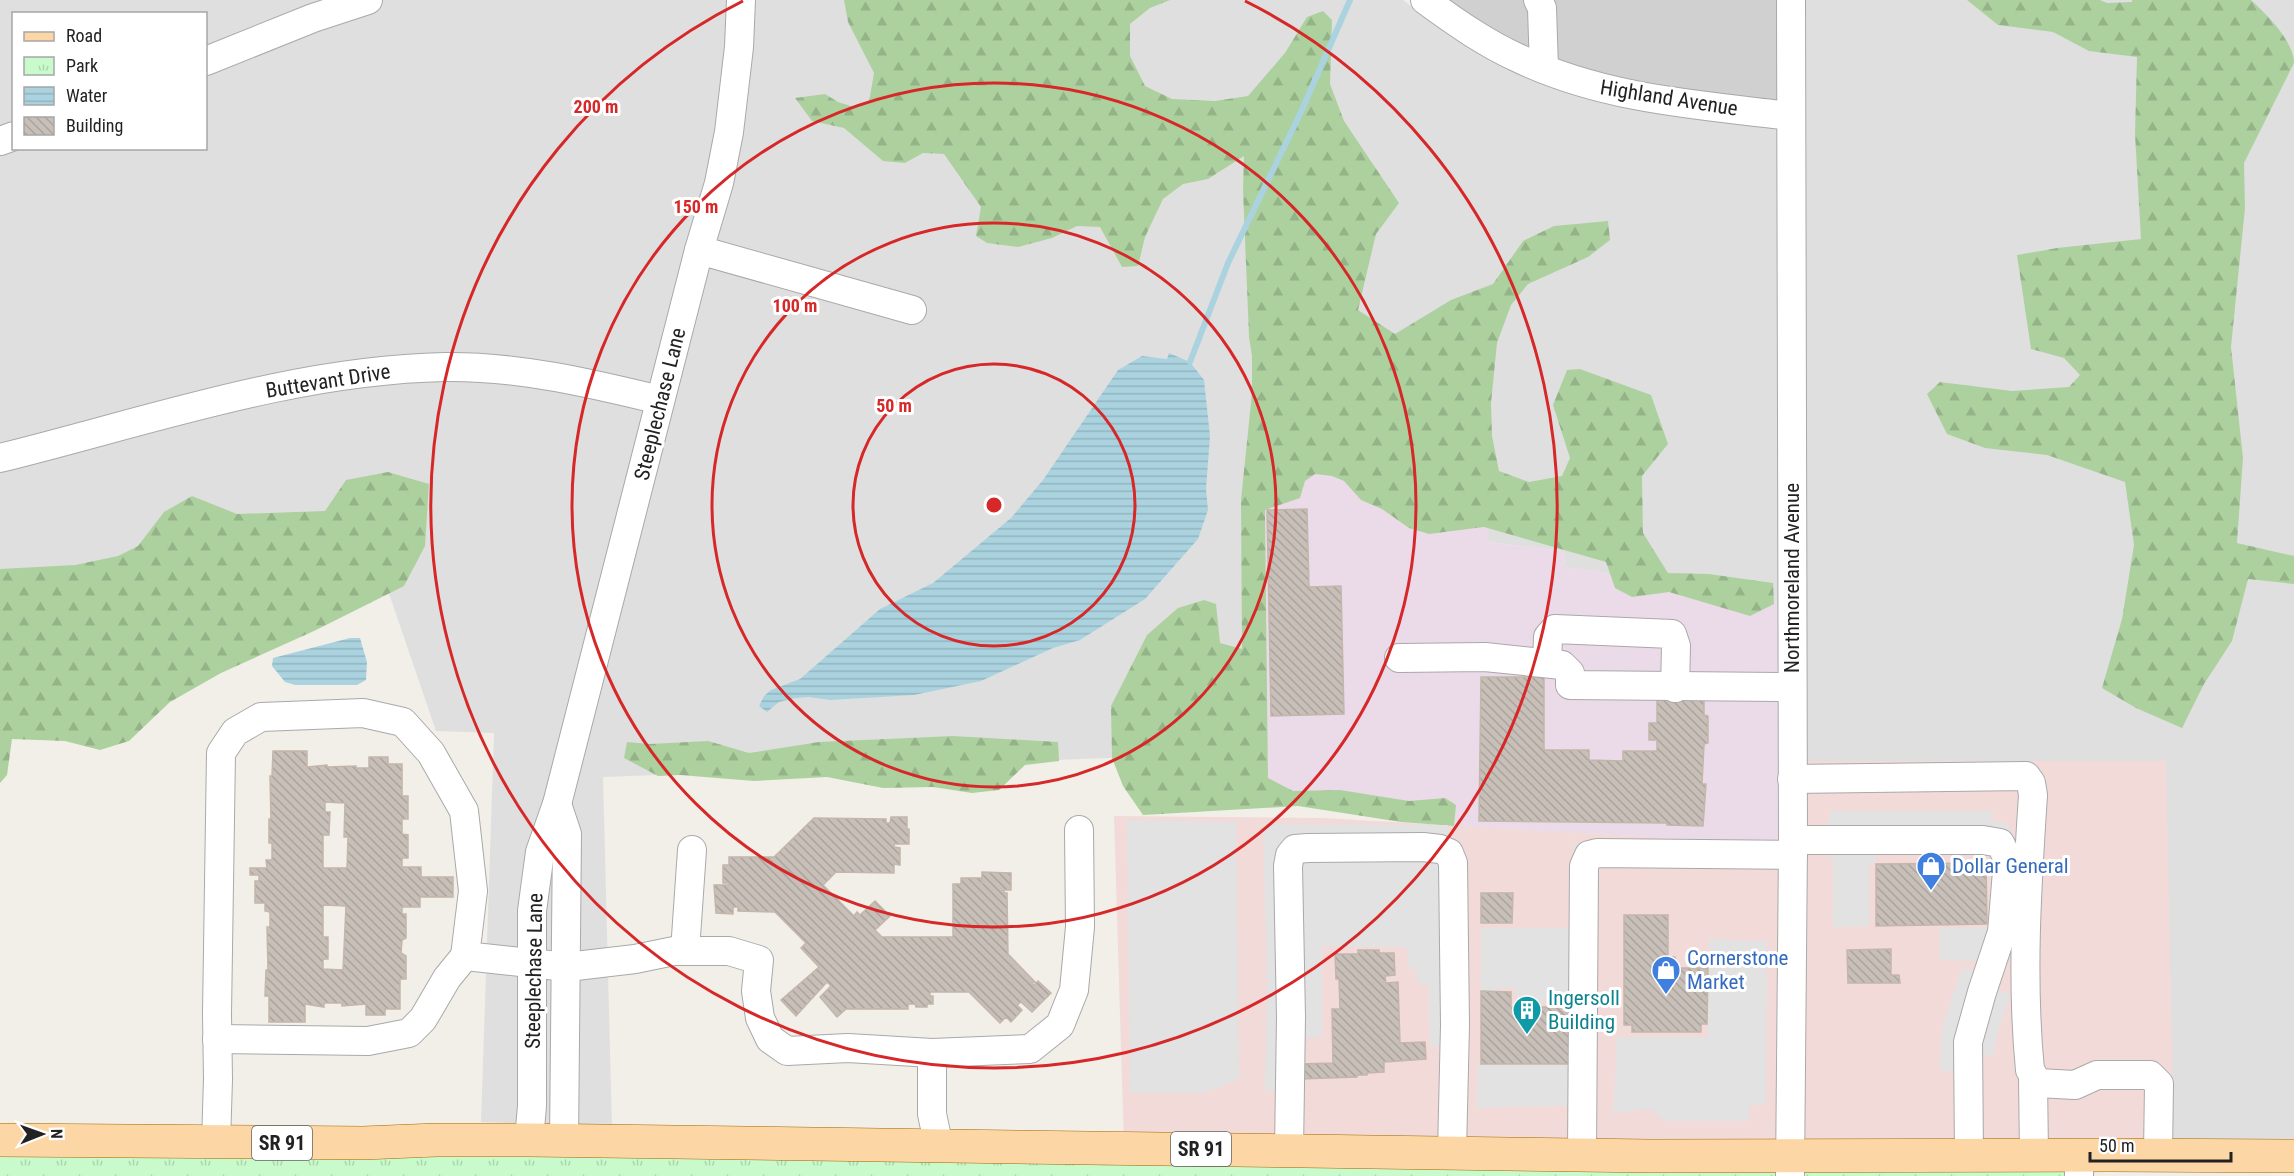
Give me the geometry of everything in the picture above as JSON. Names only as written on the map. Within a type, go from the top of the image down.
[{"type":"main road","name":"SR 91","points":[[0,1140],[216,1143],[529,1140],[927,1147],[1452,1152],[1582,1155],[1789,1166],[1969,1155],[2034,1155],[2079,1165],[2158,1155],[2294,1156]]},
{"type":"street","points":[[207,61],[313,18],[368,0]]},
{"type":"street","name":"Steeplechase Lane","points":[[529,1140],[532,1106],[532,911],[540,852],[557,804],[699,250],[719,183],[729,132],[738,56],[741,0]]},
{"type":"street","name":"Highland Avenue","points":[[1425,0],[1475,36],[1544,69],[1582,83],[1628,95],[1791,116]]},
{"type":"street","points":[[1538,0],[1542,8],[1544,69]]},
{"type":"street","name":"Northmoreland Avenue","points":[[1789,1166],[1792,848],[1791,0]]},
{"type":"street","points":[[699,250],[912,310]]},
{"type":"street","name":"Buttevant Drive","points":[[0,458],[271,388],[374,371],[446,367],[505,370],[563,378],[660,400]]},
{"type":"street","points":[[1547,663],[1548,637],[1555,629],[1672,634],[1676,646],[1675,688]]},
{"type":"street","points":[[1399,658],[1485,657],[1562,665],[1570,673],[1570,685],[1675,688],[1791,687]]},
{"type":"street","points":[[216,1143],[217,1040],[221,753],[235,732],[261,717],[363,713],[403,722],[431,753],[464,811],[473,891],[465,956],[447,978],[423,1019],[409,1033],[368,1041],[217,1040]]},
{"type":"street","points":[[1792,779],[2026,776],[2031,783],[2033,795],[2027,886],[2026,961],[2028,1051],[2033,1078],[2034,1155]]},
{"type":"street","name":"Steeplechase Lane","points":[[557,804],[567,834],[564,1141]]},
{"type":"street","points":[[465,956],[567,967],[635,959],[674,951],[729,951],[759,960],[756,991],[760,1018],[770,1039],[788,1051],[848,1048],[932,1053],[1030,1049],[1060,1024],[1074,990],[1080,927],[1079,830]]},
{"type":"street","points":[[1582,1155],[1584,866],[1588,855],[1983,840],[2000,843],[2008,859],[2002,932],[1968,1042],[1969,1155]]},
{"type":"street","points":[[1289,1150],[1291,1008],[1288,866],[1290,855],[1295,849],[1308,848],[1423,847],[1440,849],[1449,853],[1453,863],[1455,1025],[1452,1152]]},
{"type":"street","points":[[685,951],[692,850]]},
{"type":"street","points":[[927,1147],[932,1114],[932,1053]]},
{"type":"street","points":[[2033,1078],[2038,1083],[2075,1085],[2097,1075],[2150,1075],[2159,1084],[2158,1155]]},
{"type":"shaded area","points":[[0,0],[1403,0],[1584,97],[1778,126],[1782,602],[1565,567],[1564,551],[1265,509],[1268,752],[603,777],[612,1127],[481,1122],[494,733],[436,731],[384,579],[0,733]]},
{"type":"shaded area","points":[[1425,0],[1791,0],[1791,116],[1628,95]]},
{"type":"shaded area","points":[[1791,0],[2294,0],[2294,1156],[2174,1155],[1792,761]]},
{"type":"shaded area","points":[[1279,468],[1368,468],[1489,512],[1488,542],[1564,551],[1565,567],[1792,604],[1793,845],[1454,826],[1455,815],[1271,802],[1268,778],[1265,509]]},
{"type":"shaded area","points":[[1792,761],[2166,761],[2174,1155],[1124,1148],[1114,816],[1323,818],[1792,845]]},
{"type":"shaded area","points":[[1830,811],[1993,811],[1993,822],[2007,823],[2015,841],[1996,989],[2010,995],[1998,1031],[1993,1056],[1979,1054],[1976,1071],[1940,1071],[1944,1022],[1962,968],[1976,970],[1979,961],[1940,960],[1940,928],[1990,927],[1996,874],[1988,847],[1876,847],[1876,863],[1869,863],[1869,926],[1833,927],[1833,860],[1828,855]]},
{"type":"shaded area","points":[[1127,820],[1236,822],[1239,1079],[1204,1093],[1130,1093]]},
{"type":"shaded area","points":[[1263,824],[1448,825],[1447,841],[1462,840],[1464,1047],[1430,1046],[1429,986],[1418,984],[1416,970],[1408,968],[1407,947],[1322,946],[1322,1036],[1301,1039],[1301,1092],[1265,1090],[1267,979]]},
{"type":"shaded area","points":[[1573,844],[1596,845],[1595,1105],[1477,1108],[1478,1064],[1573,1064],[1574,1003],[1517,1003],[1516,988],[1499,988],[1498,992],[1481,991],[1481,928],[1573,928]]},
{"type":"shaded area","points":[[1709,939],[1767,941],[1766,1103],[1749,1106],[1749,1121],[1664,1121],[1651,1109],[1613,1113],[1617,1037],[1708,1037]]},
{"type":"green space","points":[[844,0],[1170,0],[1150,8],[1130,24],[1130,56],[1145,86],[1172,99],[1215,101],[1248,96],[1285,53],[1307,17],[1323,11],[1332,20],[1330,84],[1344,121],[1399,203],[1376,234],[1358,310],[1395,334],[1451,300],[1493,284],[1523,241],[1554,226],[1608,221],[1610,240],[1588,257],[1528,284],[1511,305],[1497,343],[1491,403],[1492,436],[1499,471],[1529,482],[1562,476],[1570,458],[1553,405],[1567,370],[1580,369],[1651,395],[1668,444],[1642,476],[1643,533],[1668,573],[1709,574],[1773,583],[1774,604],[1750,616],[1669,592],[1632,597],[1615,588],[1606,562],[1484,527],[1429,534],[1409,528],[1382,509],[1361,500],[1344,481],[1332,476],[1315,474],[1305,481],[1300,498],[1265,510],[1268,778],[1293,791],[1340,790],[1409,801],[1445,798],[1456,805],[1454,826],[1401,822],[1298,806],[1143,815],[1123,786],[1112,758],[1111,706],[1147,635],[1178,608],[1204,600],[1216,604],[1220,643],[1242,649],[1241,500],[1252,393],[1243,190],[1244,156],[1208,179],[1183,184],[1163,199],[1145,237],[1138,266],[1122,267],[1100,227],[1077,226],[1052,238],[1018,247],[987,243],[976,236],[981,207],[944,154],[923,153],[905,163],[883,161],[844,128],[812,121],[795,98],[825,94],[838,102],[854,107],[869,102],[874,73],[848,22]]},
{"type":"green space","points":[[1967,0],[2100,0],[2107,3],[2132,2],[2132,0],[2251,0],[2278,28],[2293,55],[2294,63],[2244,163],[2245,208],[2231,347],[2243,458],[2237,543],[2294,556],[2294,584],[2248,579],[2232,641],[2204,684],[2182,728],[2136,708],[2102,688],[2122,619],[2134,545],[2125,482],[2047,455],[1985,448],[1947,434],[1927,394],[1940,382],[2012,391],[2069,387],[2080,375],[2064,358],[2031,349],[2017,255],[2057,248],[2141,239],[2135,134],[2137,57],[2089,51],[2053,32],[1998,25]]},
{"type":"green space","points":[[388,472],[429,484],[425,546],[404,586],[314,631],[221,673],[170,702],[129,741],[100,750],[65,741],[12,739],[7,775],[0,783],[0,569],[75,565],[118,556],[138,546],[164,512],[192,496],[237,514],[325,511],[346,480]]},
{"type":"green space","points":[[953,736],[1058,742],[1059,761],[1025,765],[999,790],[972,793],[933,787],[883,788],[827,777],[754,781],[680,775],[658,776],[624,758],[627,742],[650,744],[708,741],[749,753],[819,742]]},
{"type":"green space","points":[[0,1140],[2086,1155],[2086,1176],[0,1176]]},
{"type":"water","points":[[1169,353],[1190,362],[1204,380],[1210,436],[1206,489],[1208,510],[1198,539],[1145,599],[1080,640],[1053,648],[981,681],[914,695],[830,700],[796,698],[779,702],[767,712],[759,706],[764,696],[771,690],[800,679],[880,609],[933,583],[1011,518],[1043,480],[1118,370],[1142,356],[1167,359]]},
{"type":"water","points":[[350,638],[360,638],[367,662],[366,680],[357,685],[295,685],[285,682],[272,666],[273,658]]},
{"type":"building","points":[[1307,509],[1309,587],[1341,586],[1344,714],[1271,716],[1267,510]]},
{"type":"building","points":[[1481,677],[1544,677],[1544,750],[1589,750],[1589,760],[1623,761],[1623,751],[1657,751],[1657,740],[1649,740],[1649,723],[1657,723],[1657,699],[1704,700],[1704,715],[1708,716],[1708,743],[1704,744],[1702,784],[1706,784],[1703,826],[1667,825],[1667,823],[1479,821]]},
{"type":"building","points":[[273,751],[307,751],[307,767],[327,765],[327,767],[369,768],[369,757],[388,757],[388,764],[402,764],[402,796],[408,796],[408,819],[402,819],[402,834],[408,835],[408,858],[402,858],[402,867],[421,867],[421,877],[453,877],[453,897],[420,897],[420,907],[402,907],[402,914],[406,914],[406,938],[402,940],[401,953],[406,956],[406,979],[400,979],[400,1009],[385,1009],[385,1015],[366,1015],[366,1004],[342,1006],[342,1003],[324,1003],[324,1007],[305,1004],[305,1022],[269,1022],[269,996],[265,996],[266,970],[268,970],[267,927],[270,927],[270,912],[265,911],[265,903],[255,903],[255,881],[259,881],[259,875],[250,875],[250,868],[267,868],[266,860],[272,860],[269,819],[271,819],[270,776],[272,776]],"holes":[[[325,802],[345,803],[344,837],[348,837],[347,868],[323,868],[323,835],[329,835],[330,812],[325,812]],[[323,905],[346,906],[343,970],[323,969],[323,959],[328,959],[328,937],[323,937]]]},
{"type":"building","points":[[891,817],[907,817],[907,829],[909,829],[909,844],[894,844],[894,847],[900,848],[900,865],[894,864],[894,873],[836,872],[823,885],[854,916],[857,912],[860,915],[875,901],[890,916],[875,930],[882,937],[953,937],[953,884],[961,884],[961,878],[981,878],[982,885],[982,872],[1011,873],[1011,890],[1004,890],[1004,893],[1007,893],[1008,954],[1035,982],[1032,983],[1033,986],[1038,981],[1051,993],[1032,1012],[1021,1002],[1017,1005],[1022,1010],[1011,1022],[1006,1017],[1000,1023],[969,992],[930,992],[930,996],[933,996],[933,1004],[927,1004],[927,1007],[908,1004],[908,1009],[846,1009],[837,1017],[820,997],[831,986],[827,982],[796,1016],[781,1000],[819,967],[801,948],[806,943],[775,912],[738,911],[738,907],[733,907],[733,914],[716,913],[714,885],[729,885],[729,883],[723,883],[723,865],[729,865],[729,857],[774,857],[814,818],[886,819],[886,823],[890,823]]},
{"type":"building","points":[[1986,863],[1987,924],[1876,926],[1876,864]]},
{"type":"building","points":[[1481,893],[1513,893],[1512,923],[1481,923]]},
{"type":"building","name":"Cornerstone Market","points":[[1624,915],[1668,915],[1668,957],[1675,957],[1675,968],[1708,968],[1707,1024],[1701,1024],[1701,1032],[1632,1032],[1632,1025],[1624,1025]]},
{"type":"building","points":[[1891,949],[1891,975],[1899,975],[1900,983],[1848,983],[1847,950]]},
{"type":"building","points":[[1358,950],[1394,953],[1395,975],[1385,976],[1386,983],[1398,982],[1400,1043],[1425,1042],[1426,1059],[1384,1062],[1384,1072],[1367,1073],[1367,1075],[1357,1075],[1357,1077],[1301,1079],[1300,1064],[1333,1063],[1332,1009],[1340,1009],[1335,954],[1358,954]]},
{"type":"building","name":"Ingersoll Building","points":[[1481,991],[1511,992],[1511,1007],[1574,1007],[1574,1064],[1481,1064]]},
{"type":"waterway","points":[[1190,362],[1228,263],[1301,112],[1350,0]]},
{"type":"place","name":"Dollar General","points":[[1931,892]]},
{"type":"place","name":"Cornerstone Market","points":[[1666,996]]},
{"type":"place","name":"Ingersoll Building","points":[[1527,1036]]}]
